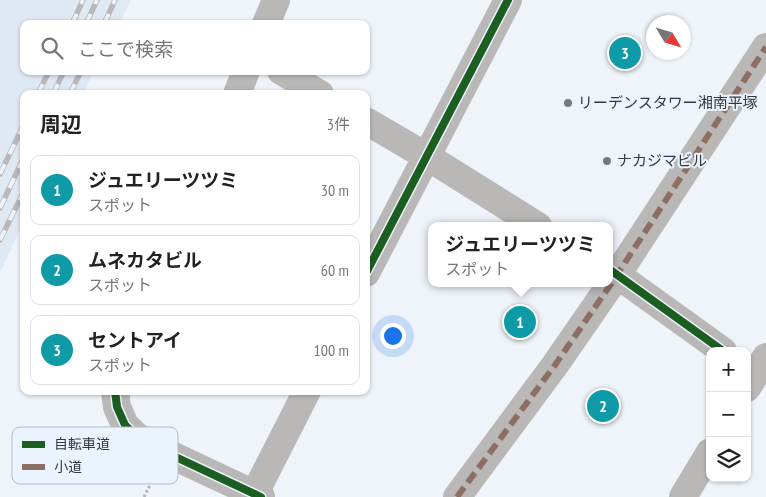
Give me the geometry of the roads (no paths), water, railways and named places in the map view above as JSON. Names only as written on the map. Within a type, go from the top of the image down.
[{"type":"street","points":[[268,20],[276,0]]},
{"type":"street","points":[[370,265],[508,0]]},
{"type":"street","points":[[718,347],[613,272],[766,47]]},
{"type":"street","points":[[239,90],[244,75]]},
{"type":"street","points":[[288,75],[313,90]]},
{"type":"street","points":[[370,123],[532,222]]},
{"type":"street","points":[[457,497],[555,365],[604,287]]},
{"type":"street","points":[[115,395],[117,408],[127,427]]},
{"type":"street","points":[[178,458],[258,495],[305,395]]},
{"type":"street","points":[[683,497],[706,459]]},
{"type":"railway","points":[[74,20],[83,0]]},
{"type":"railway","points":[[88,20],[97,0]]},
{"type":"railway","points":[[106,20],[115,0]]},
{"type":"railway","points":[[40,90],[47,75]]},
{"type":"railway","points":[[55,90],[62,75]]},
{"type":"railway","points":[[72,90],[79,75]]},
{"type":"railway","points":[[0,174],[20,132]]},
{"type":"railway","points":[[0,208],[20,166]]},
{"type":"railway","points":[[0,240],[20,199]]},
{"type":"place","name":"セントアイ","points":[[625,53]]},
{"type":"place","name":"リーデンスタワー湘南平塚","points":[[568,103]]},
{"type":"place","name":"ナカジマビル","points":[[607,161]]},
{"type":"place","name":"ジュエリーツツミ","points":[[520,322]]},
{"type":"place","name":"ムネカタビル","points":[[603,406]]}]
